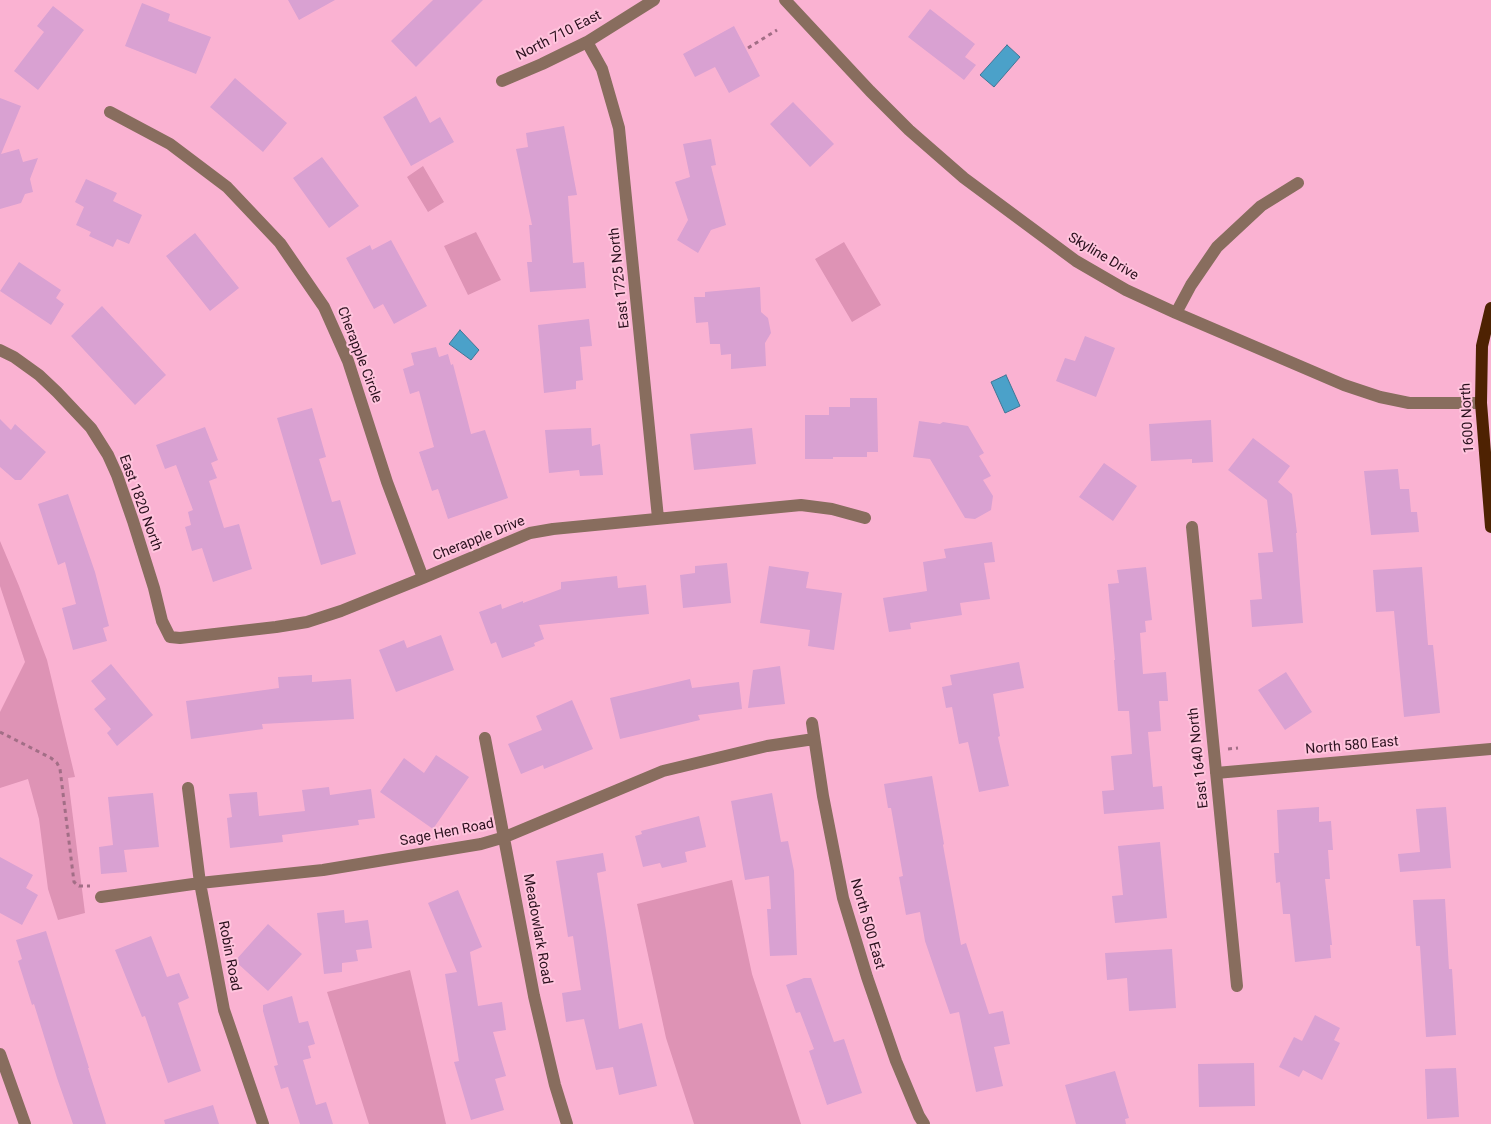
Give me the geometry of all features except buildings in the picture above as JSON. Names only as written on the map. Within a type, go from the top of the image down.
[{"type":"main road","name":"1600 North","points":[[1491,308],[1482,346],[1481,403],[1491,528]]},
{"type":"street","name":"North 710 East","points":[[502,81],[587,42],[654,0]]},
{"type":"street","name":"Skyline Drive","points":[[785,0],[870,92],[909,130],[964,178],[1076,260],[1126,290],[1344,385],[1380,397],[1409,403],[1481,403]]},
{"type":"street","name":"East 1725 North","points":[[587,42],[602,69],[619,128],[658,518]]},
{"type":"street","name":"Cherapple Circle","points":[[110,112],[170,144],[227,187],[280,243],[324,307],[348,361],[387,482],[423,578]]},
{"type":"street","points":[[1176,313],[1191,285],[1217,247],[1261,206],[1298,183]]},
{"type":"street","name":"East 1820 North","points":[[0,350],[14,357],[39,375],[57,392],[91,428],[108,455],[117,475],[140,544],[154,588],[162,622],[170,638]]},
{"type":"street","name":"Cherapple Drive","points":[[170,638],[307,622],[341,611],[530,533],[596,524],[800,504],[832,509],[865,518]]},
{"type":"street","name":"East 1640 North","points":[[1192,527],[1237,986]]},
{"type":"street","name":"North 500 East","points":[[812,723],[832,845],[843,898],[866,977],[896,1061],[924,1124]]},
{"type":"street","name":"Meadowlark Road","points":[[485,738],[534,996],[555,1086],[567,1124]]},
{"type":"street","name":"Sage Hen Road","points":[[101,897],[200,883],[323,870],[481,844],[504,837],[663,771],[766,746],[814,738]]},
{"type":"street","name":"North 580 East","points":[[1216,772],[1491,749]]},
{"type":"street","name":"Robin Road","points":[[188,788],[200,883],[224,1010],[263,1124]]},
{"type":"street","points":[[0,1054],[25,1124]]},
{"type":"path","points":[[748,48],[777,30]]},
{"type":"path","points":[[0,732],[51,758],[57,763],[60,769],[74,882],[79,886],[90,886],[101,897]]},
{"type":"shaded area","points":[[423,166],[444,202],[428,212],[407,177]]},
{"type":"shaded area","points":[[476,232],[501,280],[468,295],[444,246]]},
{"type":"shaded area","points":[[844,242],[881,305],[852,322],[815,259]]},
{"type":"shaded area","points":[[0,541],[47,660],[75,777],[68,778],[85,913],[58,920],[48,889],[39,819],[28,779],[0,788],[0,712],[25,662],[0,586]]},
{"type":"shaded area","points":[[732,880],[752,974],[801,1124],[694,1124],[666,1038],[637,904]]},
{"type":"shaded area","points":[[410,970],[446,1124],[369,1124],[327,992]]},
{"type":"water","points":[[1007,45],[1020,57],[994,87],[980,75]]},
{"type":"water","points":[[460,330],[479,350],[471,360],[449,344]]},
{"type":"water","points":[[1006,375],[1020,406],[1005,413],[991,382]]}]
